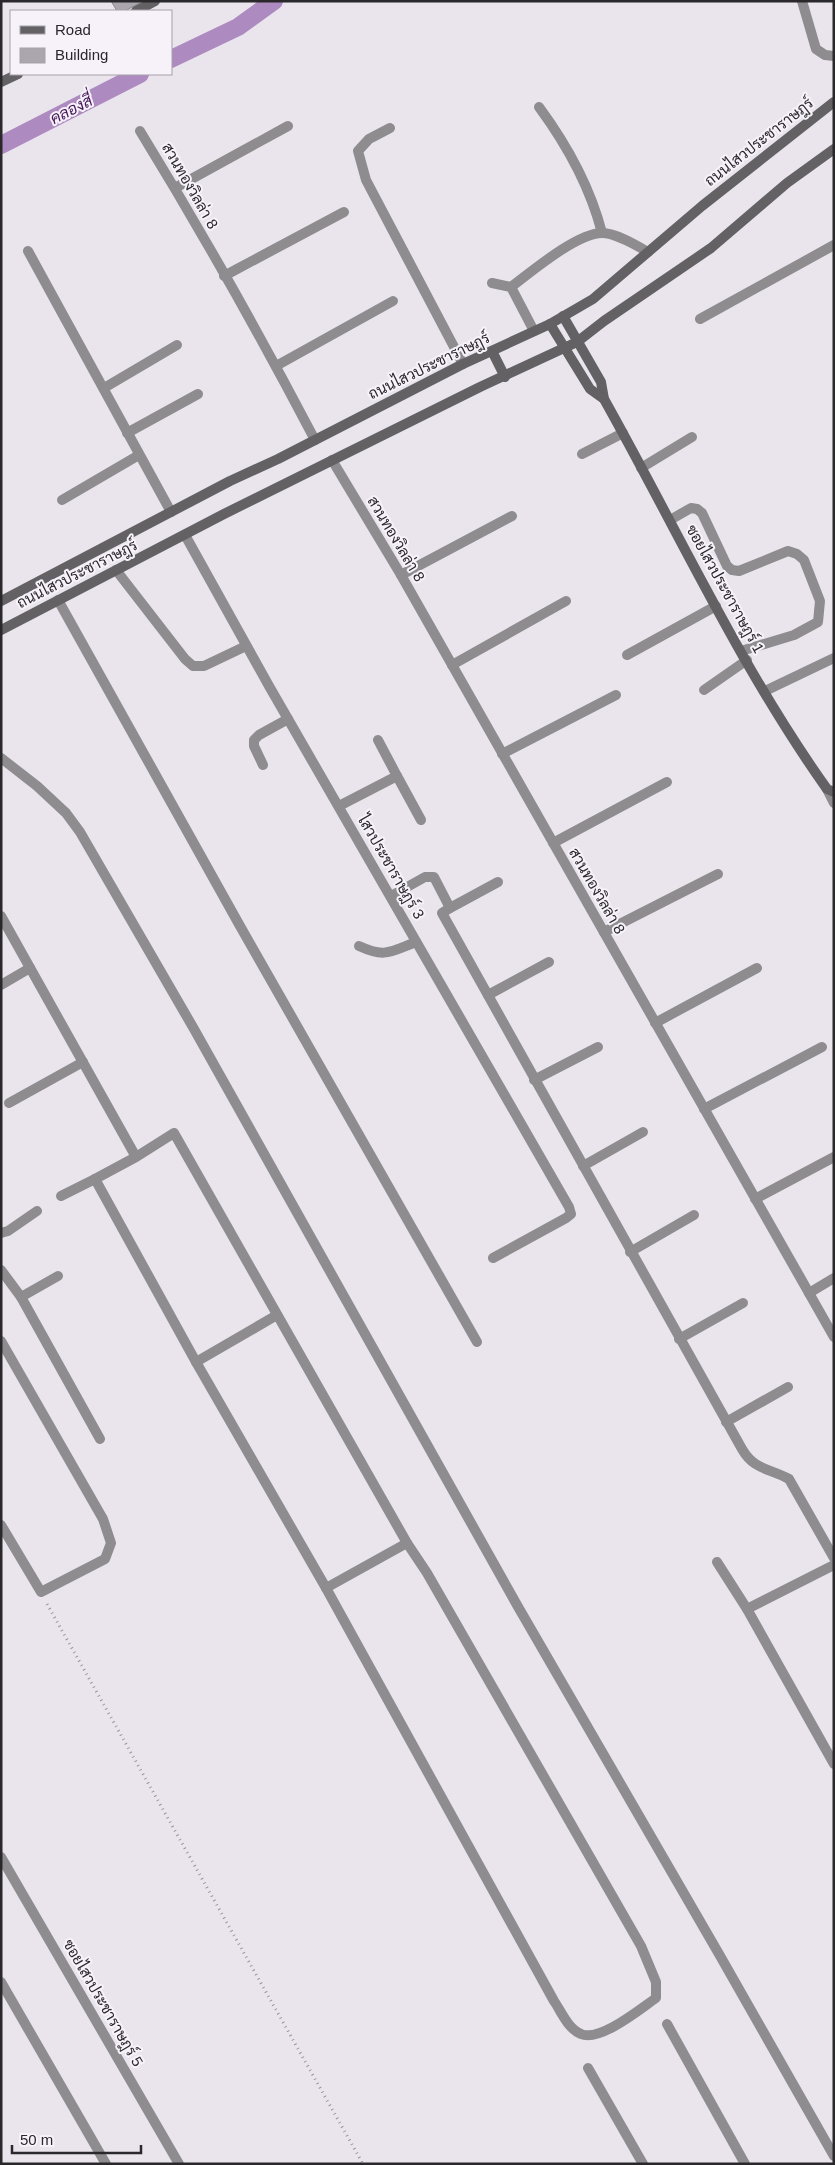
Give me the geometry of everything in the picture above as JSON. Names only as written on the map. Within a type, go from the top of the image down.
[{"type":"main road","points":[[138,10],[155,1]]},
{"type":"main road","points":[[1,82],[16,75]]},
{"type":"main road","name":"ถนนไสวประชาราษฎร์","points":[[1,601],[171,512],[463,364],[550,324],[593,299],[740,175],[834,102]]},
{"type":"main road","name":"ถนนไสวประชาราษฎร์","points":[[1,630],[332,460],[480,387],[577,342],[604,321],[711,248],[788,183],[834,149]]},
{"type":"main road","points":[[563,316],[601,382],[604,399]]},
{"type":"main road","points":[[550,324],[590,389],[604,399]]},
{"type":"main road","points":[[492,351],[505,377]]},
{"type":"main road","name":"ซอยไสวประชาราษฎร์ 1","points":[[604,399],[741,651],[795,744],[830,791]]},
{"type":"street","points":[[802,1],[816,49],[825,56],[834,56]]},
{"type":"street","points":[[539,107],[560,136],[586,184],[602,233]]},
{"type":"street","points":[[175,188],[288,126]]},
{"type":"street","points":[[390,128],[369,139],[358,151],[366,180],[463,364]]},
{"type":"street","name":"สวนทองวิลล่า 8","points":[[140,131],[175,188],[276,366],[315,440]]},
{"type":"street","points":[[224,276],[344,212]]},
{"type":"street","points":[[511,288],[573,242],[602,233],[625,239],[648,252]]},
{"type":"street","points":[[700,319],[834,245]]},
{"type":"street","points":[[28,251],[171,512]]},
{"type":"street","points":[[492,283],[511,288],[534,331]]},
{"type":"street","points":[[276,366],[393,302]]},
{"type":"street","points":[[104,388],[177,345]]},
{"type":"street","points":[[127,433],[198,394]]},
{"type":"street","points":[[582,454],[623,433]]},
{"type":"street","points":[[641,468],[692,437]]},
{"type":"street","points":[[62,500],[139,454]]},
{"type":"street","name":"สวนทองวิลล่า 8","points":[[332,460],[401,575],[834,1337]]},
{"type":"street","points":[[670,520],[691,508],[697,509],[702,513],[727,566],[732,570],[739,571],[788,552],[797,554],[804,560],[820,601],[818,622],[794,635],[741,651]]},
{"type":"street","points":[[401,575],[512,516]]},
{"type":"street","name":"ไสวประชาราษฎร์ 3","points":[[185,535],[246,646],[569,1207],[571,1214],[493,1258]]},
{"type":"street","points":[[116,570],[185,659],[193,666],[204,666],[246,646]]},
{"type":"street","points":[[58,600],[240,926],[477,1342]]},
{"type":"street","points":[[452,665],[566,601]]},
{"type":"street","points":[[627,654],[716,606]]},
{"type":"street","points":[[765,692],[834,658]]},
{"type":"street","points":[[704,690],[747,660]]},
{"type":"street","points":[[502,754],[616,695]]},
{"type":"street","points":[[263,765],[254,746],[254,740],[259,735],[288,719]]},
{"type":"street","points":[[378,740],[421,820]]},
{"type":"street","points":[[1,758],[37,786],[66,813],[80,832],[194,1029],[517,1605],[834,2156]]},
{"type":"street","points":[[339,806],[398,776]]},
{"type":"street","points":[[553,844],[666,782]]},
{"type":"street","name":"ซอยไสวประชาราษฎร์ 1","points":[[830,791],[834,803]]},
{"type":"street","points":[[604,932],[718,874]]},
{"type":"street","points":[[391,896],[426,877],[434,877],[450,908]]},
{"type":"street","points":[[498,882],[442,913],[679,1340],[748,1460],[760,1468],[778,1473],[788,1479],[834,1558]]},
{"type":"street","points":[[1,916],[136,1157]]},
{"type":"street","points":[[359,946],[375,953],[384,954],[416,942]]},
{"type":"street","points":[[488,995],[550,962]]},
{"type":"street","points":[[1,985],[30,968]]},
{"type":"street","points":[[655,1023],[757,968]]},
{"type":"street","points":[[534,1080],[598,1047]]},
{"type":"street","points":[[704,1109],[822,1047]]},
{"type":"street","points":[[9,1103],[83,1062]]},
{"type":"street","points":[[583,1166],[643,1132]]},
{"type":"street","points":[[61,1196],[136,1157],[174,1133],[407,1543],[427,1573],[641,1946],[656,1982],[656,1998],[625,2019],[594,2036],[580,2034],[567,2022],[326,1588],[196,1362],[95,1179]]},
{"type":"street","points":[[755,1199],[834,1157]]},
{"type":"street","points":[[1,1233],[8,1231],[37,1211]]},
{"type":"street","points":[[630,1252],[694,1215]]},
{"type":"street","points":[[1,1270],[21,1297],[100,1439]]},
{"type":"street","points":[[21,1297],[58,1276]]},
{"type":"street","points":[[808,1293],[834,1278]]},
{"type":"street","points":[[679,1340],[743,1302]]},
{"type":"street","points":[[196,1362],[277,1315]]},
{"type":"street","points":[[1,1341],[103,1520],[111,1543],[105,1559],[40,1592],[1,1525]]},
{"type":"street","points":[[726,1422],[788,1387]]},
{"type":"street","points":[[326,1588],[407,1543]]},
{"type":"street","points":[[717,1562],[748,1609],[834,1764]]},
{"type":"street","points":[[748,1609],[834,1565]]},
{"type":"street","name":"ซอยไสวประชาราษฎร์ 5","points":[[1,1858],[179,2164]]},
{"type":"street","points":[[1,1982],[106,2164]]},
{"type":"street","points":[[667,2024],[745,2164]]},
{"type":"street","points":[[588,2068],[643,2164]]},
{"type":"path","points":[[40,1592],[363,2164]]},
{"type":"building","points":[[111,1],[143,1],[127,10],[116,10]]},
{"type":"waterway","name":"คลองสี่","points":[[172,59],[238,27],[274,1]]},
{"type":"waterway","name":"คลองสี่","points":[[1,145],[138,75]]}]
